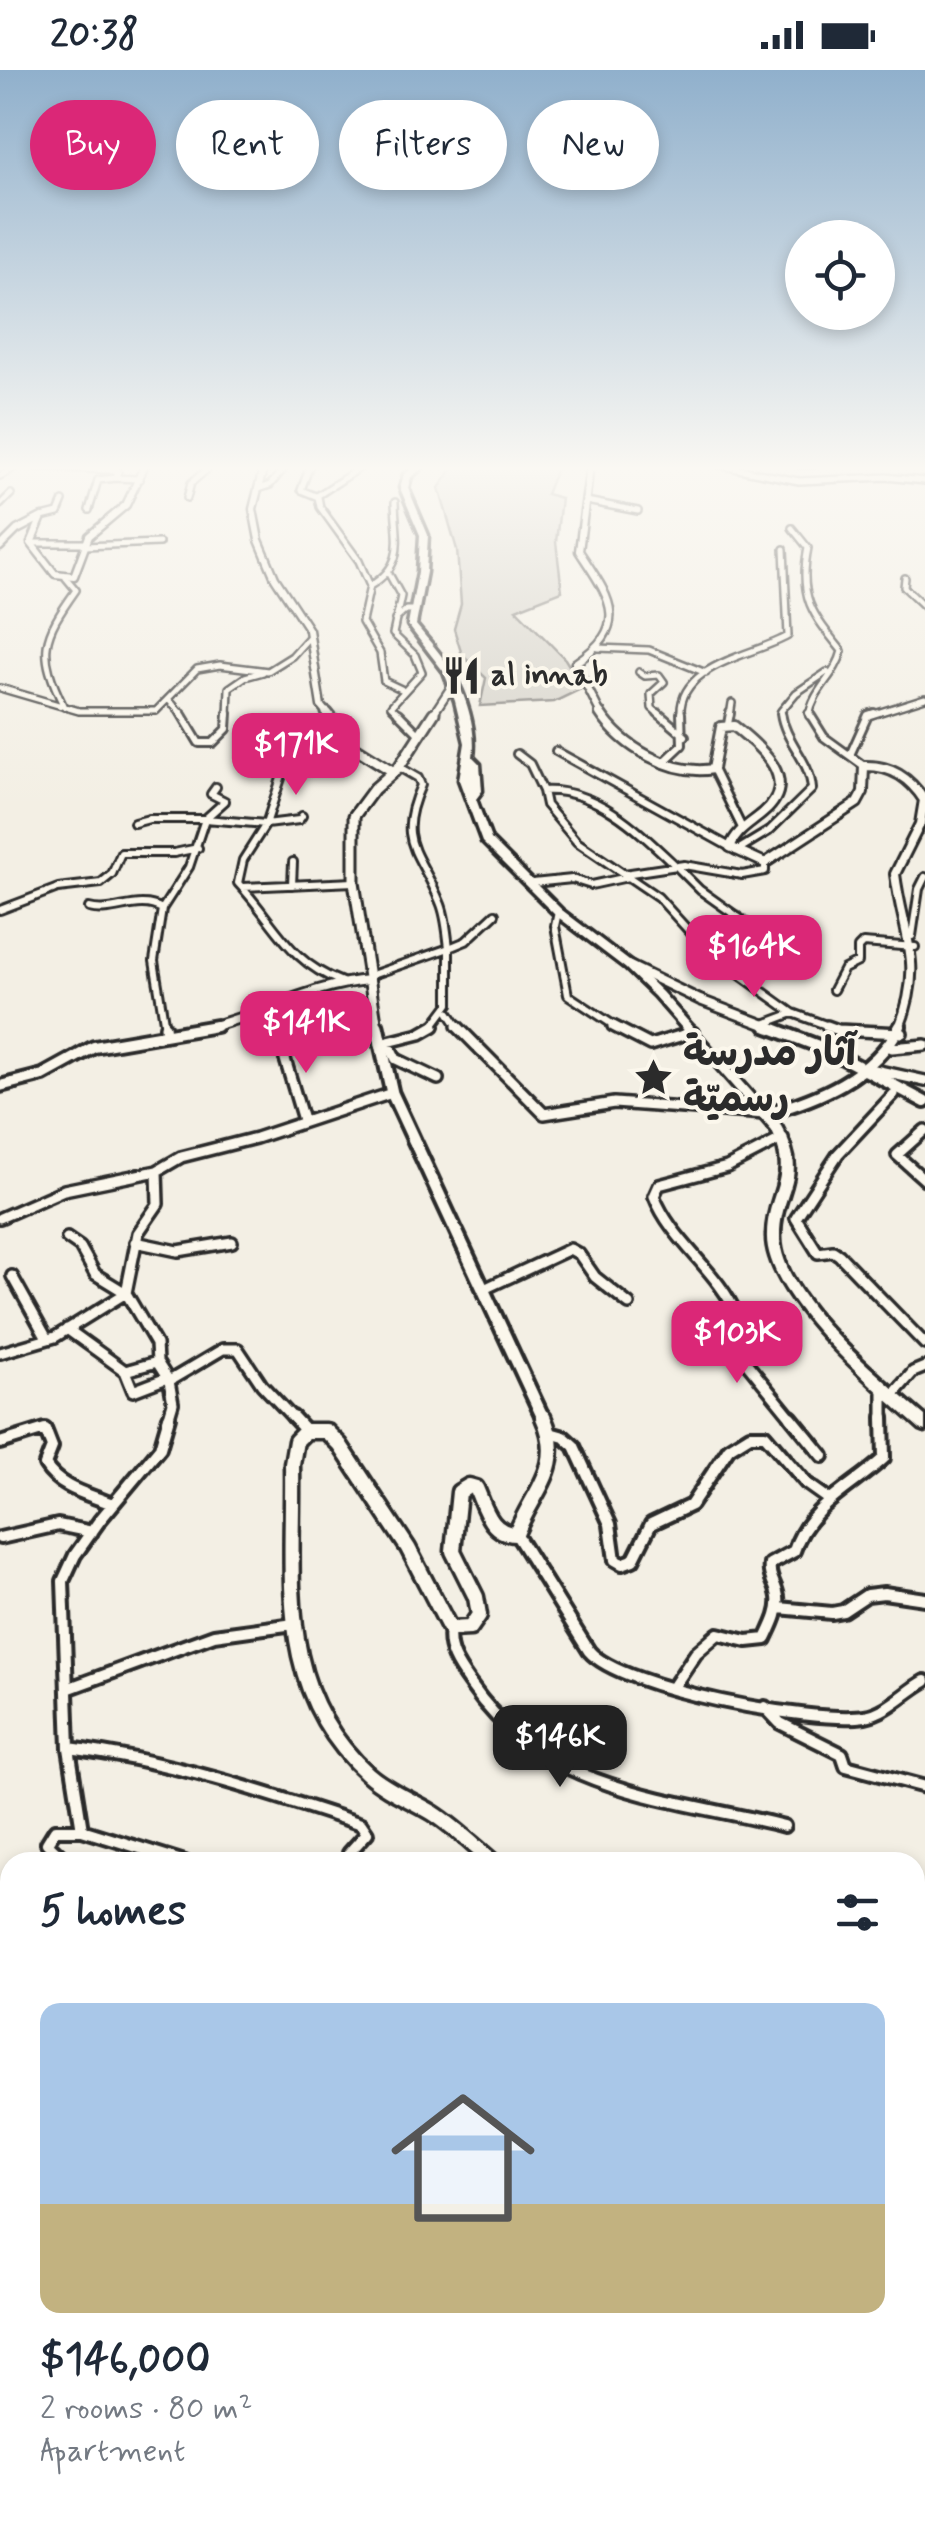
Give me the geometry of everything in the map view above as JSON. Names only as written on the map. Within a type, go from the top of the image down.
[{"type":"main road","points":[[276,579],[305,622],[322,706],[346,740],[396,770]]},
{"type":"main road","points":[[420,579],[413,610],[415,634],[453,684],[467,724],[470,800],[486,840],[558,912],[629,966],[765,1114],[788,1150],[788,1174],[773,1246],[782,1272],[824,1327],[925,1425]]},
{"type":"main road","points":[[453,684],[396,770],[354,816],[354,882],[392,1093],[550,1433],[552,1467],[527,1505],[516,1534],[507,1536],[496,1530],[476,1488],[469,1486],[459,1492],[452,1551],[476,1597],[480,1614],[470,1628],[450,1630],[408,1548],[340,1444],[326,1431],[306,1431],[296,1441],[292,1464],[294,1624],[302,1683],[330,1738],[374,1779],[444,1820],[482,1852]]},
{"type":"street","points":[[64,707],[49,664],[47,640],[50,627],[76,590],[67,579]]},
{"type":"street","points":[[367,579],[370,586],[362,622],[380,653],[384,681],[401,689]]},
{"type":"street","points":[[370,586],[380,579]]},
{"type":"street","points":[[391,579],[401,596],[394,636],[415,655],[422,672],[415,682],[401,689],[391,706],[420,734]]},
{"type":"street","points":[[597,579],[610,599],[609,630],[598,648],[575,663],[593,685],[611,728],[664,762],[693,774],[714,769]]},
{"type":"street","points":[[664,762],[680,752],[685,736],[681,702],[686,689],[706,673],[771,648],[788,636],[786,579]]},
{"type":"street","points":[[733,849],[769,831],[812,789],[809,770],[783,732],[780,711],[840,662],[842,651],[812,614],[802,579]]},
{"type":"street","points":[[905,579],[904,587],[925,607]]},
{"type":"street","points":[[394,620],[406,610],[413,610]]},
{"type":"street","points":[[169,700],[190,724],[199,743],[214,743],[227,729],[229,688],[292,656],[310,636]]},
{"type":"street","points":[[598,648],[649,650],[706,673]]},
{"type":"street","points":[[0,688],[64,707],[146,712],[162,709],[180,682],[210,666],[230,663],[268,671]]},
{"type":"street","points":[[396,770],[418,778],[421,785],[408,826],[414,850],[442,905],[453,974],[449,1013],[465,1038],[519,1085],[544,1114],[614,1103],[765,1114],[821,1094],[892,1048],[902,1033],[916,976],[916,946],[896,890],[898,864],[920,824],[924,800],[912,784],[890,770],[864,766],[824,737],[809,716],[812,696],[830,671]]},
{"type":"street","points":[[639,672],[645,676],[659,675],[664,682],[651,694],[654,712],[685,736]]},
{"type":"street","points":[[850,755],[868,715],[884,707],[925,698]]},
{"type":"street","points":[[732,703],[728,724],[719,730],[714,769],[722,802],[742,828]]},
{"type":"street","points":[[728,724],[754,742],[776,766],[783,782],[774,804],[742,828],[733,849]]},
{"type":"street","points":[[556,751],[694,830],[765,863]]},
{"type":"street","points":[[516,754],[532,768],[546,805],[577,842],[658,897],[708,952],[793,1013],[838,1030],[902,1033]]},
{"type":"street","points":[[287,760],[266,824],[238,871],[238,883],[298,961],[318,974],[342,982]]},
{"type":"street","points":[[765,863],[857,804],[863,792],[864,766]]},
{"type":"street","points":[[166,1034],[154,962],[162,909],[179,889],[198,848],[205,819],[225,800],[210,794],[216,787]]},
{"type":"street","points":[[543,791],[566,789],[636,830],[700,890],[770,940],[726,963]]},
{"type":"street","points":[[134,823],[146,818],[266,824],[299,820],[302,816]]},
{"type":"street","points":[[0,910],[24,907],[52,890],[104,882],[112,875],[115,858],[121,853],[174,853],[198,848]]},
{"type":"street","points":[[292,885],[293,862]]},
{"type":"street","points":[[533,883],[572,879],[591,886],[626,876],[699,865],[728,874],[756,875],[765,870],[765,863]]},
{"type":"street","points":[[912,936],[919,889],[925,877]]},
{"type":"street","points":[[243,887],[354,882]]},
{"type":"street","points":[[896,890],[919,889]]},
{"type":"street","points":[[89,908],[101,912],[147,902],[162,909]]},
{"type":"street","points":[[558,912],[555,926],[564,988],[575,1004],[650,1045],[692,1032]]},
{"type":"street","points":[[0,1086],[43,1076],[94,1047],[250,1016],[342,982],[369,978],[466,941],[495,914]]},
{"type":"street","points":[[833,990],[844,968],[858,962],[858,948],[864,943],[916,946]]},
{"type":"street","points":[[629,966],[700,1000],[826,1049],[925,1105]]},
{"type":"street","points":[[438,1079],[396,1059],[384,1044],[424,1034],[449,1013]]},
{"type":"street","points":[[764,1024],[793,1013]]},
{"type":"street","points":[[280,1042],[286,1074],[303,1120]]},
{"type":"street","points":[[892,1048],[925,1045]]},
{"type":"street","points":[[865,1069],[925,1080]]},
{"type":"street","points":[[865,1069],[894,1094],[925,1105]]},
{"type":"street","points":[[0,1218],[64,1190],[157,1171],[181,1157],[256,1138],[392,1093]]},
{"type":"street","points":[[894,1094],[838,1154],[796,1218],[818,1253],[833,1251],[839,1255],[925,1344]]},
{"type":"street","points":[[925,1130],[896,1155],[925,1180]]},
{"type":"street","points":[[783,1138],[727,1168],[660,1185],[654,1196],[660,1212],[724,1284],[738,1317],[726,1334],[728,1340],[822,1456]]},
{"type":"street","points":[[0,1353],[67,1330],[126,1293],[134,1242],[158,1204],[157,1171]]},
{"type":"street","points":[[67,1238],[80,1247],[95,1274],[126,1293],[156,1344],[156,1362],[168,1379],[173,1403],[165,1438],[145,1469],[92,1532],[67,1570],[62,1590],[68,1748],[82,1830]]},
{"type":"street","points":[[134,1242],[160,1249],[194,1250],[220,1241],[232,1242]]},
{"type":"street","points":[[484,1289],[570,1249],[579,1254],[594,1277],[629,1304]]},
{"type":"street","points":[[12,1276],[46,1337]]},
{"type":"street","points":[[67,1330],[125,1371],[133,1392],[168,1379],[222,1350],[238,1349],[262,1385],[306,1431]]},
{"type":"street","points":[[125,1371],[156,1362]]},
{"type":"street","points":[[550,1433],[568,1439],[574,1446],[614,1537],[615,1560],[622,1564],[634,1560],[652,1523],[691,1506],[705,1490],[728,1448],[749,1436],[764,1435],[806,1483],[830,1500],[837,1500],[884,1458],[887,1391],[925,1368]]},
{"type":"street","points":[[0,1443],[45,1429],[52,1437],[47,1471],[71,1487],[112,1504]]},
{"type":"street","points":[[674,1686],[696,1652],[718,1634],[748,1641],[766,1639],[780,1608],[780,1594],[768,1576],[770,1564],[794,1552],[802,1530],[830,1500]]},
{"type":"street","points":[[0,1538],[58,1525],[92,1532]]},
{"type":"street","points":[[516,1534],[599,1663],[622,1675],[807,1715],[864,1716],[925,1681]]},
{"type":"street","points":[[780,1608],[832,1614],[866,1595],[884,1593],[925,1599]]},
{"type":"street","points":[[67,1689],[214,1635],[294,1624]]},
{"type":"street","points":[[450,1630],[449,1650],[487,1712],[512,1736],[560,1768],[618,1788],[784,1826]]},
{"type":"street","points":[[765,1707],[780,1724],[842,1754],[846,1766],[925,1787]]},
{"type":"street","points":[[68,1748],[132,1756],[218,1776],[361,1824],[368,1833],[349,1852]]},
{"type":"street","points":[[55,1852],[49,1847],[50,1834],[82,1830],[153,1852]]},
{"type":"shaded area","points":[[459,579],[561,579],[562,591],[516,609],[565,659],[583,688],[554,702],[480,706],[486,678],[462,655],[454,629],[461,604]]},
{"type":"place","name":"al innab","points":[[461,675]]},
{"type":"place","name":"آثار مدرسة رسميّة","points":[[653,1077]]}]
